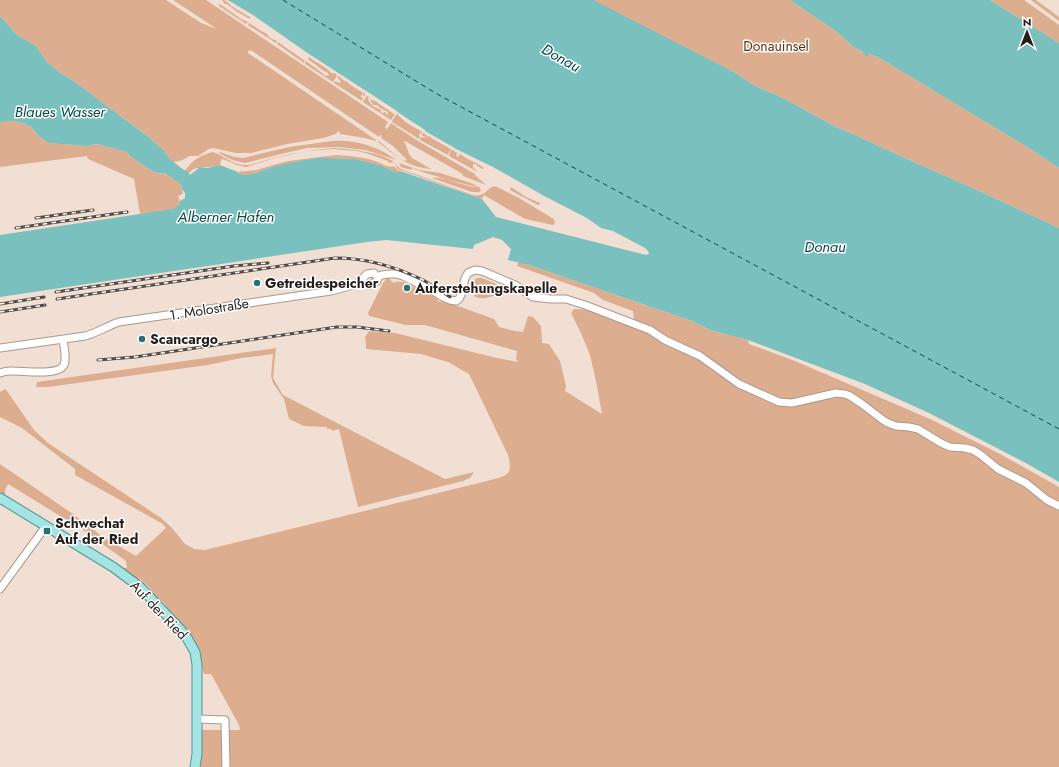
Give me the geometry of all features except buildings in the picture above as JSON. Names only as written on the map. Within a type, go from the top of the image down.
[{"type":"main road","name":"Auf der Ried","points":[[0,498],[113,567],[140,587],[187,638],[195,652],[198,665],[197,754],[195,767]]},
{"type":"street","points":[[378,276],[389,274],[403,276],[443,297],[456,301],[461,295],[465,278],[468,273],[475,270],[482,271],[515,285],[533,297],[566,299],[585,305],[650,330],[665,340],[700,356],[739,384],[779,402],[792,403],[836,393],[850,396],[892,425],[914,427],[945,445],[973,450],[998,468],[1023,482],[1047,500],[1059,506]]},
{"type":"street","name":"1. Molostraße","points":[[0,348],[63,340],[92,334],[119,322],[331,291],[357,284],[374,284],[377,281],[378,276],[374,273],[367,274],[357,284]]},
{"type":"street","points":[[0,373],[9,371],[50,371],[61,368],[64,365],[65,360],[63,340]]},
{"type":"street","points":[[0,589],[46,526]]},
{"type":"street","points":[[197,719],[225,720],[226,767]]},
{"type":"green space","points":[[0,0],[166,0],[201,23],[217,29],[173,0],[206,0],[388,122],[385,127],[387,129],[391,123],[418,141],[475,174],[486,185],[463,176],[461,173],[405,141],[404,143],[412,158],[431,169],[415,166],[402,160],[400,158],[405,161],[407,160],[393,146],[381,138],[382,136],[380,135],[379,137],[249,50],[248,53],[376,141],[340,134],[338,131],[336,134],[323,138],[287,144],[251,153],[236,153],[213,148],[198,156],[189,156],[182,160],[173,162],[150,138],[59,72],[46,61],[36,46],[17,35],[0,16]]},
{"type":"green space","points":[[222,0],[250,17],[250,19],[225,4]]},
{"type":"green space","name":"Donauinsel","points":[[589,0],[790,0],[837,32],[853,47],[865,54],[878,57],[1032,150],[1059,168],[1059,228],[836,127],[783,98],[753,85],[736,73],[686,48],[675,46]]},
{"type":"green space","points":[[990,0],[1024,0],[1059,25],[1059,43]]},
{"type":"green space","points":[[1031,0],[1036,0],[1059,17],[1059,21]]},
{"type":"green space","points":[[220,4],[241,19],[248,22],[246,24],[219,6]]},
{"type":"green space","points":[[249,23],[266,33],[270,38],[277,41],[276,43],[248,25]]},
{"type":"green space","points":[[278,42],[305,61],[304,63],[277,44]]},
{"type":"green space","points":[[309,57],[331,73],[336,74],[337,76],[333,82],[305,64],[306,61],[326,76],[329,75],[309,60]]},
{"type":"green space","points":[[339,76],[365,94],[365,97],[362,94],[362,101],[334,83],[335,81],[341,82],[337,78]]},
{"type":"green space","points":[[367,96],[369,97],[368,100],[371,104],[381,110],[382,111],[380,111],[382,113],[385,112],[387,115],[388,112],[377,105],[373,105],[370,99],[394,114],[391,120],[363,102]]},
{"type":"green space","points":[[397,114],[405,122],[422,132],[422,134],[419,134],[419,139],[392,122]]},
{"type":"green space","points":[[14,121],[31,127],[48,143],[88,146],[97,144],[127,152],[131,157],[154,172],[168,175],[178,181],[182,185],[181,188],[183,193],[178,196],[180,204],[177,208],[170,210],[140,214],[134,179],[88,159],[87,156],[0,167],[0,122]]},
{"type":"green space","points":[[423,133],[451,149],[448,155],[420,140],[421,137],[426,138],[422,136]]},
{"type":"green space","points":[[332,141],[350,141],[366,145],[382,151],[397,160],[365,150],[338,147],[307,148],[245,163],[232,160],[219,153],[243,158],[289,147]]},
{"type":"green space","points":[[379,141],[398,158],[390,152],[378,142]]},
{"type":"green space","points":[[334,148],[357,150],[373,153],[394,162],[389,163],[388,161],[366,153],[356,151],[333,149],[308,151]]},
{"type":"green space","points":[[451,150],[458,154],[456,154],[457,157],[460,154],[484,168],[482,169],[473,164],[473,168],[478,171],[476,171],[449,156]]},
{"type":"green space","points":[[305,151],[246,167],[237,165],[223,159],[221,160],[220,165],[197,168],[189,173],[185,171],[197,158],[213,152],[234,163],[250,165],[281,156]]},
{"type":"green space","points":[[336,155],[369,159],[392,167],[394,166],[403,172],[396,172],[379,165],[355,159],[316,158],[269,168],[251,174],[245,175],[237,173],[256,170],[288,161]]},
{"type":"green space","points":[[394,162],[401,169],[473,195],[482,195],[491,187],[497,187],[554,219],[555,223],[553,225],[525,219],[484,195],[482,199],[398,169]]},
{"type":"green space","points":[[399,163],[419,170],[440,173],[479,187],[442,178],[412,168],[411,170],[401,167]]},
{"type":"green space","points":[[432,178],[444,179],[467,186],[479,187],[481,190],[479,192],[472,192]]},
{"type":"green space","points":[[511,187],[526,197],[540,203],[539,205],[510,190]]},
{"type":"green space","points":[[518,262],[529,265],[692,321],[710,330],[748,340],[749,344],[795,361],[930,419],[1002,455],[1059,487],[1059,767],[201,767],[202,730],[240,730],[239,725],[211,674],[204,674],[198,653],[166,606],[162,601],[158,602],[153,596],[150,590],[151,589],[140,579],[133,577],[0,496],[0,464],[73,514],[103,537],[136,556],[166,528],[163,524],[75,475],[75,469],[22,428],[0,417],[0,392],[5,389],[7,391],[34,430],[48,443],[161,518],[172,528],[185,544],[194,549],[205,550],[487,481],[503,476],[509,472],[510,462],[508,455],[469,374],[448,362],[421,354],[366,349],[365,337],[369,331],[395,333],[518,362],[516,359],[517,351],[425,325],[406,325],[369,316],[368,313],[383,283],[388,277],[393,283],[401,282],[409,284],[424,292],[428,290],[437,296],[438,301],[455,305],[494,319],[499,327],[523,332],[528,316],[533,317],[541,326],[542,343],[549,344],[560,361],[566,386],[565,391],[602,414],[590,355],[571,313],[574,309],[592,310],[674,341],[634,321],[633,311],[603,300],[594,293],[517,266]],"holes":[[[8,484],[83,530],[126,561],[127,568],[124,568],[5,495],[5,490]]]},
{"type":"green space","points":[[477,278],[482,278],[508,289],[491,297],[478,298],[474,296],[473,281]]},
{"type":"green space","points":[[276,348],[273,378],[283,395],[445,479],[474,472],[470,478],[463,481],[358,507],[339,429],[332,431],[331,429],[327,429],[327,427],[304,426],[289,419],[284,399],[273,383],[271,376],[273,354],[241,358],[208,365],[48,387],[36,387],[37,382]]},
{"type":"water","name":"Donau","points":[[228,0],[593,0],[736,73],[753,85],[783,98],[836,127],[1059,228],[1059,482],[1024,462],[929,413],[865,384],[748,340],[710,330],[692,321],[529,265],[508,260],[511,249],[502,240],[493,237],[474,245],[473,249],[386,240],[367,242],[0,297],[0,235],[173,209],[185,198],[185,193],[181,188],[182,185],[171,177],[166,174],[154,172],[131,157],[127,152],[97,144],[88,146],[48,143],[31,127],[23,123],[14,121],[0,122],[0,16],[17,35],[36,46],[46,61],[59,72],[150,138],[169,158],[190,175],[199,167],[207,168],[220,165],[245,175],[285,164],[316,158],[355,159],[379,165],[396,172],[403,172],[482,199],[496,217],[646,255],[649,254],[645,248],[613,231],[601,228],[587,218],[425,131],[253,15]]},
{"type":"water","points":[[790,0],[990,0],[1059,43],[1059,168],[1032,150],[878,57],[870,54],[867,56],[853,47],[837,32]]},
{"type":"ferry route","points":[[283,0],[437,94],[1059,429]]},
{"type":"railway","points":[[36,218],[93,210]]},
{"type":"railway","points":[[16,228],[127,212]]},
{"type":"railway","points":[[57,299],[335,258],[358,259],[391,267],[423,280],[450,297]]},
{"type":"railway","points":[[56,292],[234,266],[268,263]]},
{"type":"railway","points":[[0,304],[44,297]]},
{"type":"railway","points":[[0,312],[45,305]]},
{"type":"railway","points":[[98,360],[135,357],[337,327],[357,327],[389,331]]},
{"type":"place","name":"Getreidespeicher","points":[[257,283]]},
{"type":"place","name":"Auferstehungskapelle","points":[[407,288]]},
{"type":"place","name":"Scancargo","points":[[142,339]]},
{"type":"place","name":"Schwechat Auf der Ried","points":[[47,531]]},
{"type":"water label","name":"Blaues Wasser","points":[[60,112]]},
{"type":"water label","name":"Alberner Hafen","points":[[226,217]]}]
